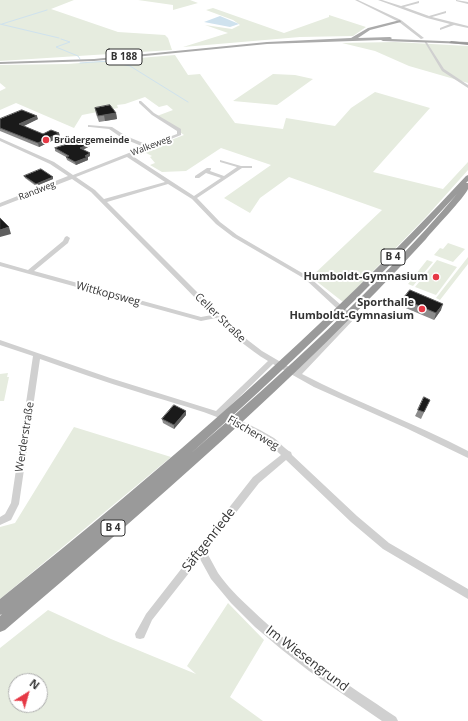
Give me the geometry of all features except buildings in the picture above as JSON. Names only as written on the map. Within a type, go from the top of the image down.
[{"type":"highway","points":[[451,42],[468,42]]},
{"type":"highway","name":"B 4","points":[[436,217],[468,177]]},
{"type":"highway","name":"B 4","points":[[0,625],[220,422],[359,297],[468,185]]},
{"type":"highway","name":"B 4","points":[[0,608],[220,422]]},
{"type":"main road","points":[[364,35],[394,20],[391,16]]},
{"type":"main road","points":[[389,23],[401,21]]},
{"type":"main road","name":"B 188","points":[[364,35],[390,38],[468,42]]},
{"type":"main road","name":"B 188","points":[[0,63],[94,60],[268,43],[350,39],[364,35],[451,42]]},
{"type":"street","points":[[356,0],[401,21],[424,40],[443,70],[468,87]]},
{"type":"street","points":[[360,2],[367,0]]},
{"type":"street","points":[[379,0],[428,17],[468,27]]},
{"type":"street","points":[[457,0],[468,3]]},
{"type":"street","points":[[401,7],[418,2]]},
{"type":"street","points":[[428,17],[445,12]]},
{"type":"street","points":[[441,28],[454,24]]},
{"type":"street","points":[[462,26],[468,24]]},
{"type":"street","name":"Walkeweg","points":[[73,176],[179,136],[179,130],[153,114],[140,102]]},
{"type":"street","points":[[90,126],[110,128],[124,137],[148,147]]},
{"type":"street","name":"Celler Straße","points":[[0,139],[41,157],[73,176],[103,201],[216,316],[246,344],[271,362],[449,444],[468,455]]},
{"type":"street","points":[[127,155],[194,198],[220,225],[307,278],[352,317],[297,375]]},
{"type":"street","points":[[217,164],[227,157]]},
{"type":"street","points":[[222,161],[241,168]]},
{"type":"street","points":[[194,198],[241,168],[250,167]]},
{"type":"street","points":[[197,177],[208,170],[225,178]]},
{"type":"street","name":"Randweg","points":[[0,204],[73,176]]},
{"type":"street","points":[[103,201],[169,182]]},
{"type":"street","points":[[29,272],[66,242],[67,238]]},
{"type":"street","name":"Wittkopsweg","points":[[0,264],[201,319],[216,316]]},
{"type":"street","name":"Fischerweg","points":[[0,342],[273,442],[288,454],[354,519],[386,546],[468,594]]},
{"type":"street","name":"Werderstraße","points":[[4,519],[15,504],[37,355]]},
{"type":"street","points":[[220,422],[271,362]]},
{"type":"street","name":"Säftgenriede","points":[[140,634],[149,617],[256,480],[288,454]]},
{"type":"street","name":"Im Wiesengrund","points":[[201,551],[205,562],[221,585],[273,636],[290,650],[392,721]]},
{"type":"shaded area","points":[[0,0],[74,0],[51,9],[118,32],[165,35],[168,38],[172,50],[0,61]]},
{"type":"shaded area","points":[[138,0],[190,0],[198,3],[173,10],[173,5]]},
{"type":"shaded area","points":[[213,8],[284,33],[329,17],[329,15],[366,27],[353,36],[300,37],[183,47],[228,33],[205,25],[232,29],[240,25],[233,20],[206,10]]},
{"type":"shaded area","points":[[395,42],[468,46],[468,83],[409,66],[375,51],[342,43]]},
{"type":"shaded area","points":[[175,55],[188,75],[200,74],[235,123],[283,129],[286,118],[335,126],[351,108],[375,92],[430,108],[373,172],[443,189],[468,162],[468,170],[426,217],[343,302],[311,277],[382,210],[289,177],[260,198],[250,213],[224,198],[271,165],[221,148],[186,171],[162,172],[150,165],[155,163],[150,157],[152,156],[146,153],[134,156],[132,155],[184,135],[157,116],[173,110],[167,105],[159,107],[145,97],[125,104],[117,105],[118,108],[82,115],[74,128],[16,103],[0,110],[0,91],[6,88],[0,83],[0,65],[68,64]]},
{"type":"shaded area","points":[[273,74],[295,75],[313,79],[277,105],[233,101]]},
{"type":"shaded area","points":[[448,243],[465,249],[453,262],[434,255],[440,248],[443,249]]},
{"type":"shaded area","points":[[468,257],[468,264],[440,300],[436,298]]},
{"type":"shaded area","points":[[427,260],[433,262],[413,286],[408,284]]},
{"type":"shaded area","points":[[437,260],[457,267],[436,295],[415,287]]},
{"type":"shaded area","points":[[8,373],[7,377],[9,377],[4,401],[0,401],[0,374]]},
{"type":"shaded area","points":[[74,427],[171,457],[0,599],[0,527],[15,523]]},
{"type":"shaded area","points":[[228,603],[264,640],[230,697],[263,721],[0,721],[0,648],[48,610],[111,639],[196,674],[187,666]]},
{"type":"water","points":[[220,16],[239,24],[230,27],[204,22]]},
{"type":"waterway","points":[[2,24],[47,10]]},
{"type":"waterway","points":[[0,24],[59,38]]},
{"type":"waterway","points":[[61,39],[70,42],[56,47],[78,56],[80,59]]},
{"type":"waterway","points":[[80,63],[109,61],[130,66],[188,102]]},
{"type":"place","name":"Brüdergemeinde","points":[[46,140]]},
{"type":"place","name":"Humboldt-Gymnasium","points":[[436,277]]},
{"type":"place","name":"Sporthalle Humboldt-Gymnasium","points":[[422,309]]}]
